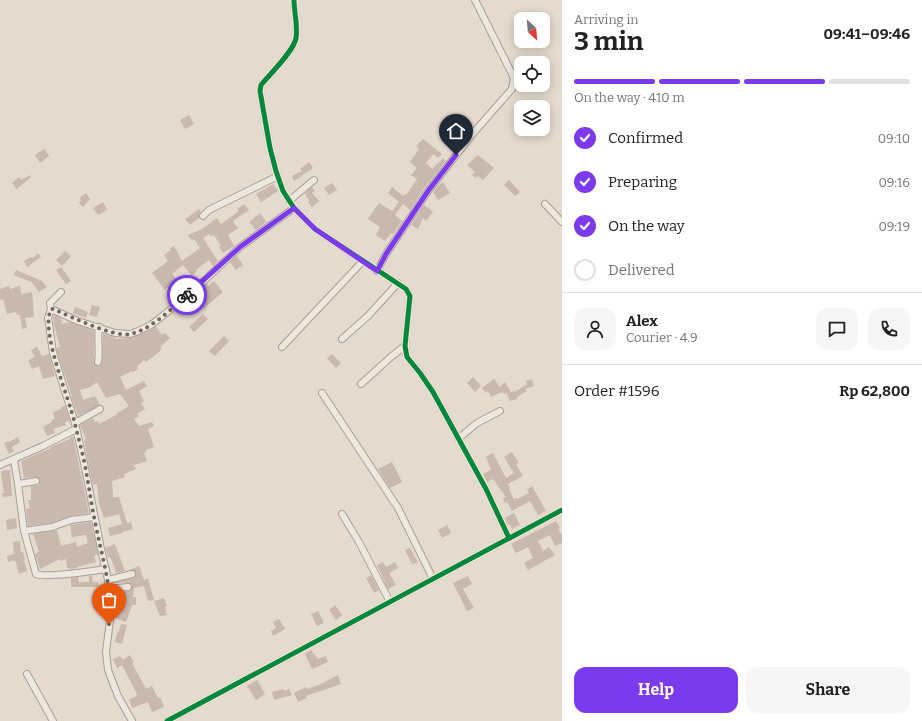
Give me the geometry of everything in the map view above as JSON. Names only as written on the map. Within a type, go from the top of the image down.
[{"type":"street","points":[[294,0],[297,36],[295,43],[261,85],[260,91],[270,148],[283,191],[294,208],[315,229],[377,271],[406,288],[410,296],[405,346],[406,354],[431,389],[493,504],[509,538]]},
{"type":"street","points":[[377,271],[386,254],[428,191],[512,89],[514,78],[512,72],[475,0]]},
{"type":"street","points":[[203,216],[209,210],[278,176]]},
{"type":"street","points":[[289,201],[314,180]]},
{"type":"street","points":[[545,204],[562,222]]},
{"type":"street","points":[[51,309],[78,321],[118,334],[130,334],[151,325],[193,291],[240,247],[294,208]]},
{"type":"street","points":[[282,347],[363,261]]},
{"type":"street","points":[[342,339],[368,316],[398,283]]},
{"type":"street","points":[[61,292],[51,302],[51,309],[48,318],[52,348],[75,426],[84,463],[110,589],[111,612],[106,661],[112,682],[132,721]]},
{"type":"street","points":[[98,362],[97,337],[99,327]]},
{"type":"street","points":[[361,384],[405,346]]},
{"type":"street","points":[[322,392],[398,508],[432,579]]},
{"type":"street","points":[[0,465],[43,446],[100,409]]},
{"type":"street","points":[[458,439],[477,423],[500,411]]},
{"type":"street","points":[[14,460],[24,531],[34,571],[38,575],[106,569]]},
{"type":"street","points":[[18,484],[36,480]]},
{"type":"street","points":[[167,721],[562,510]]},
{"type":"street","points":[[342,514],[359,542],[390,602]]},
{"type":"street","points":[[24,531],[52,527],[71,520],[94,517]]},
{"type":"street","points":[[108,580],[132,574]]},
{"type":"street","points":[[110,589],[128,587]]},
{"type":"street","points":[[27,674],[52,721]]},
{"type":"building","points":[[189,115],[194,124],[185,129],[180,120]]},
{"type":"building","points":[[423,139],[442,154],[438,158],[433,154],[426,163],[432,169],[443,158],[446,161],[424,188],[410,210],[403,204],[395,215],[402,221],[393,234],[391,233],[385,241],[376,235],[380,227],[368,219],[379,203],[392,211],[399,202],[388,193],[392,187],[403,196],[405,194],[406,195],[417,179],[411,175],[417,168],[410,162],[419,149],[416,146]]},
{"type":"building","points":[[44,149],[49,156],[40,163],[35,155]]},
{"type":"building","points":[[478,155],[494,168],[483,180],[478,176],[476,178],[472,175],[475,172],[467,165]]},
{"type":"building","points":[[309,162],[313,168],[294,181],[292,176],[302,171],[300,169]]},
{"type":"building","points":[[30,175],[31,177],[17,189],[12,183],[19,177],[21,180]]},
{"type":"building","points":[[509,180],[520,192],[515,196],[504,185]]},
{"type":"building","points":[[443,182],[450,193],[438,200],[433,192]]},
{"type":"building","points":[[332,183],[337,190],[329,195],[324,188]]},
{"type":"building","points":[[273,184],[278,191],[261,202],[256,194]]},
{"type":"building","points":[[312,187],[315,191],[312,193],[319,201],[312,207],[308,202],[309,201],[305,193]]},
{"type":"building","points":[[86,193],[90,199],[83,207],[79,203],[81,200],[79,198]]},
{"type":"building","points":[[103,202],[107,210],[98,215],[93,208]]},
{"type":"building","points":[[244,204],[249,210],[234,220],[233,222],[238,228],[228,235],[234,246],[223,253],[219,247],[221,246],[214,235],[211,236],[209,234],[203,238],[218,261],[213,266],[209,260],[196,270],[197,271],[192,276],[183,265],[172,274],[180,284],[175,288],[178,294],[174,296],[168,287],[165,290],[152,273],[168,261],[164,255],[171,250],[170,248],[174,246],[182,261],[200,248],[194,239],[192,241],[188,235],[202,229],[217,218],[221,224],[239,211],[237,209]]},
{"type":"building","points":[[424,205],[433,212],[426,221],[423,218],[418,229],[411,225]]},
{"type":"building","points":[[199,209],[201,212],[199,214],[199,218],[190,225],[185,219]]},
{"type":"building","points":[[260,213],[266,222],[256,230],[249,222]]},
{"type":"building","points":[[65,251],[71,256],[62,266],[56,260]]},
{"type":"building","points":[[38,253],[41,257],[27,267],[24,261],[31,257],[33,258]]},
{"type":"building","points":[[237,256],[243,265],[236,270],[230,262]]},
{"type":"building","points":[[61,267],[71,281],[66,284],[56,270]]},
{"type":"building","points":[[16,270],[42,281],[47,287],[39,292],[30,280],[31,282],[14,275]]},
{"type":"building","points":[[214,281],[223,292],[203,309],[199,305],[207,298],[200,290],[207,284],[208,286]]},
{"type":"building","points":[[9,286],[10,289],[20,286],[21,294],[32,292],[34,317],[25,318],[27,328],[22,329],[20,315],[17,315],[16,312],[7,314],[3,299],[0,300],[0,289]]},
{"type":"building","points":[[92,305],[100,307],[97,317],[89,315]]},
{"type":"building","points":[[75,307],[88,312],[86,318],[73,313]]},
{"type":"building","points":[[203,314],[208,319],[194,332],[189,327]]},
{"type":"building","points":[[54,315],[61,318],[62,324],[70,322],[94,331],[94,362],[97,366],[100,366],[102,363],[103,334],[116,339],[131,338],[156,327],[162,335],[165,333],[170,338],[160,347],[162,348],[159,352],[146,362],[144,360],[137,366],[138,369],[120,377],[126,390],[144,381],[147,386],[139,391],[144,401],[141,403],[145,409],[137,414],[139,416],[134,419],[139,426],[152,422],[154,426],[148,429],[154,447],[146,450],[144,453],[147,461],[134,465],[136,469],[124,474],[125,477],[112,481],[113,497],[119,497],[127,523],[131,522],[133,529],[122,532],[123,533],[110,536],[108,528],[122,524],[119,514],[104,518],[99,504],[97,484],[93,485],[84,440],[86,439],[80,425],[93,418],[95,422],[98,421],[99,424],[129,406],[120,394],[106,398],[97,382],[90,387],[80,390],[83,400],[95,396],[100,405],[78,416],[57,352],[57,348],[60,347],[54,325]]},
{"type":"building","points":[[224,336],[229,341],[215,356],[209,351]]},
{"type":"building","points":[[37,347],[42,356],[49,354],[55,376],[43,379],[39,366],[32,369],[28,360],[35,357],[31,350]]},
{"type":"building","points":[[332,354],[341,363],[336,368],[327,358]]},
{"type":"building","points":[[473,377],[481,386],[475,392],[467,383]]},
{"type":"building","points":[[494,379],[500,387],[505,382],[511,392],[515,392],[527,384],[526,381],[532,379],[534,386],[525,389],[527,391],[517,397],[517,399],[510,401],[507,393],[504,394],[502,392],[491,397],[488,391],[486,393],[482,388]]},
{"type":"building","points":[[65,406],[70,421],[65,422],[66,425],[53,429],[55,433],[47,436],[43,427],[55,419],[53,412]]},
{"type":"building","points":[[73,436],[89,513],[70,516],[51,523],[28,526],[26,509],[30,508],[28,500],[31,500],[31,486],[39,485],[40,481],[37,477],[24,478],[21,461],[70,439],[70,437]]},
{"type":"building","points":[[18,437],[20,442],[12,447],[14,451],[9,454],[4,443]]},
{"type":"building","points":[[512,452],[519,463],[516,464],[523,476],[508,484],[509,489],[514,499],[517,499],[529,493],[527,490],[532,486],[546,511],[538,515],[530,501],[512,511],[507,502],[505,503],[503,498],[506,497],[493,479],[487,482],[483,474],[491,470],[486,457],[493,453],[506,478],[514,473],[504,457]]},
{"type":"building","points":[[392,462],[402,482],[390,488],[378,469]]},
{"type":"building","points":[[10,470],[12,496],[3,497],[2,493],[4,493],[1,471]]},
{"type":"building","points":[[514,513],[520,525],[512,529],[510,524],[508,525],[505,518]]},
{"type":"building","points":[[16,518],[17,528],[7,530],[6,520]]},
{"type":"building","points":[[556,521],[560,528],[558,529],[562,535],[562,543],[555,546],[550,535],[538,541],[543,551],[549,547],[555,555],[528,570],[524,563],[533,558],[528,547],[516,553],[511,544]]},
{"type":"building","points":[[91,522],[98,554],[94,556],[96,562],[70,569],[67,568],[66,559],[61,561],[60,559],[40,569],[35,554],[39,552],[33,534],[57,530],[61,546],[76,542],[77,547],[88,543],[86,535],[72,537],[70,525]]},
{"type":"building","points":[[447,525],[451,533],[442,538],[438,530]]},
{"type":"building","points":[[20,541],[21,552],[23,552],[27,571],[19,574],[16,562],[14,560],[8,562],[7,556],[14,554],[13,542]]},
{"type":"building","points":[[115,544],[125,571],[116,573],[105,548]]},
{"type":"building","points":[[410,548],[418,562],[412,564],[405,550]]},
{"type":"building","points":[[383,562],[386,567],[395,562],[398,568],[389,573],[396,585],[388,589],[377,565]]},
{"type":"building","points":[[139,566],[144,580],[148,578],[154,600],[148,601],[144,586],[134,588],[133,597],[136,597],[136,605],[132,605],[126,622],[115,618],[116,598],[114,599],[114,593],[129,591],[132,587],[129,583],[114,583],[135,577],[135,571],[127,571]]},
{"type":"building","points":[[371,575],[379,590],[374,593],[366,578]]},
{"type":"building","points":[[89,576],[92,576],[93,582],[98,582],[98,587],[71,587],[71,578],[78,577],[79,582],[89,582]]},
{"type":"building","points":[[468,576],[472,584],[463,589],[474,608],[467,611],[453,583]]},
{"type":"building","points":[[164,598],[167,606],[165,607],[167,615],[160,616],[154,601]]},
{"type":"building","points":[[335,605],[342,615],[336,620],[329,610]]},
{"type":"building","points":[[318,611],[324,623],[317,626],[311,614]]},
{"type":"building","points":[[279,619],[285,629],[273,636],[271,631],[276,628],[273,622]]},
{"type":"building","points":[[121,624],[127,625],[122,644],[115,642]]},
{"type":"building","points":[[311,650],[318,659],[326,656],[328,662],[312,669],[305,654]]},
{"type":"building","points":[[130,655],[134,662],[132,663],[146,689],[152,686],[158,698],[160,697],[164,707],[152,712],[148,702],[132,708],[129,699],[137,696],[137,694],[122,665],[117,668],[113,659],[120,656],[123,660]]},
{"type":"building","points":[[338,675],[341,684],[306,696],[307,698],[298,702],[294,693],[306,687],[307,689],[319,685]]},
{"type":"building","points":[[257,680],[265,694],[256,700],[247,686]]},
{"type":"building","points":[[283,689],[284,691],[289,689],[292,695],[274,700],[272,692]]},
{"type":"cycle path","points":[[294,0],[297,29],[296,38],[286,56],[261,85],[260,91],[270,148],[283,191],[294,208],[315,229],[406,289],[410,296],[405,346],[407,357],[433,392],[486,489],[509,538]]},
{"type":"cycle path","points":[[167,721],[562,510]]},
{"type":"way so far","points":[[109,624],[111,612],[108,580],[75,423],[53,353],[48,318],[51,309],[53,309],[78,321],[121,335],[130,334],[151,325],[187,295]]},
{"type":"route","points":[[187,295],[240,247],[294,208],[315,229],[377,271],[386,254],[428,191],[456,155]]}]
